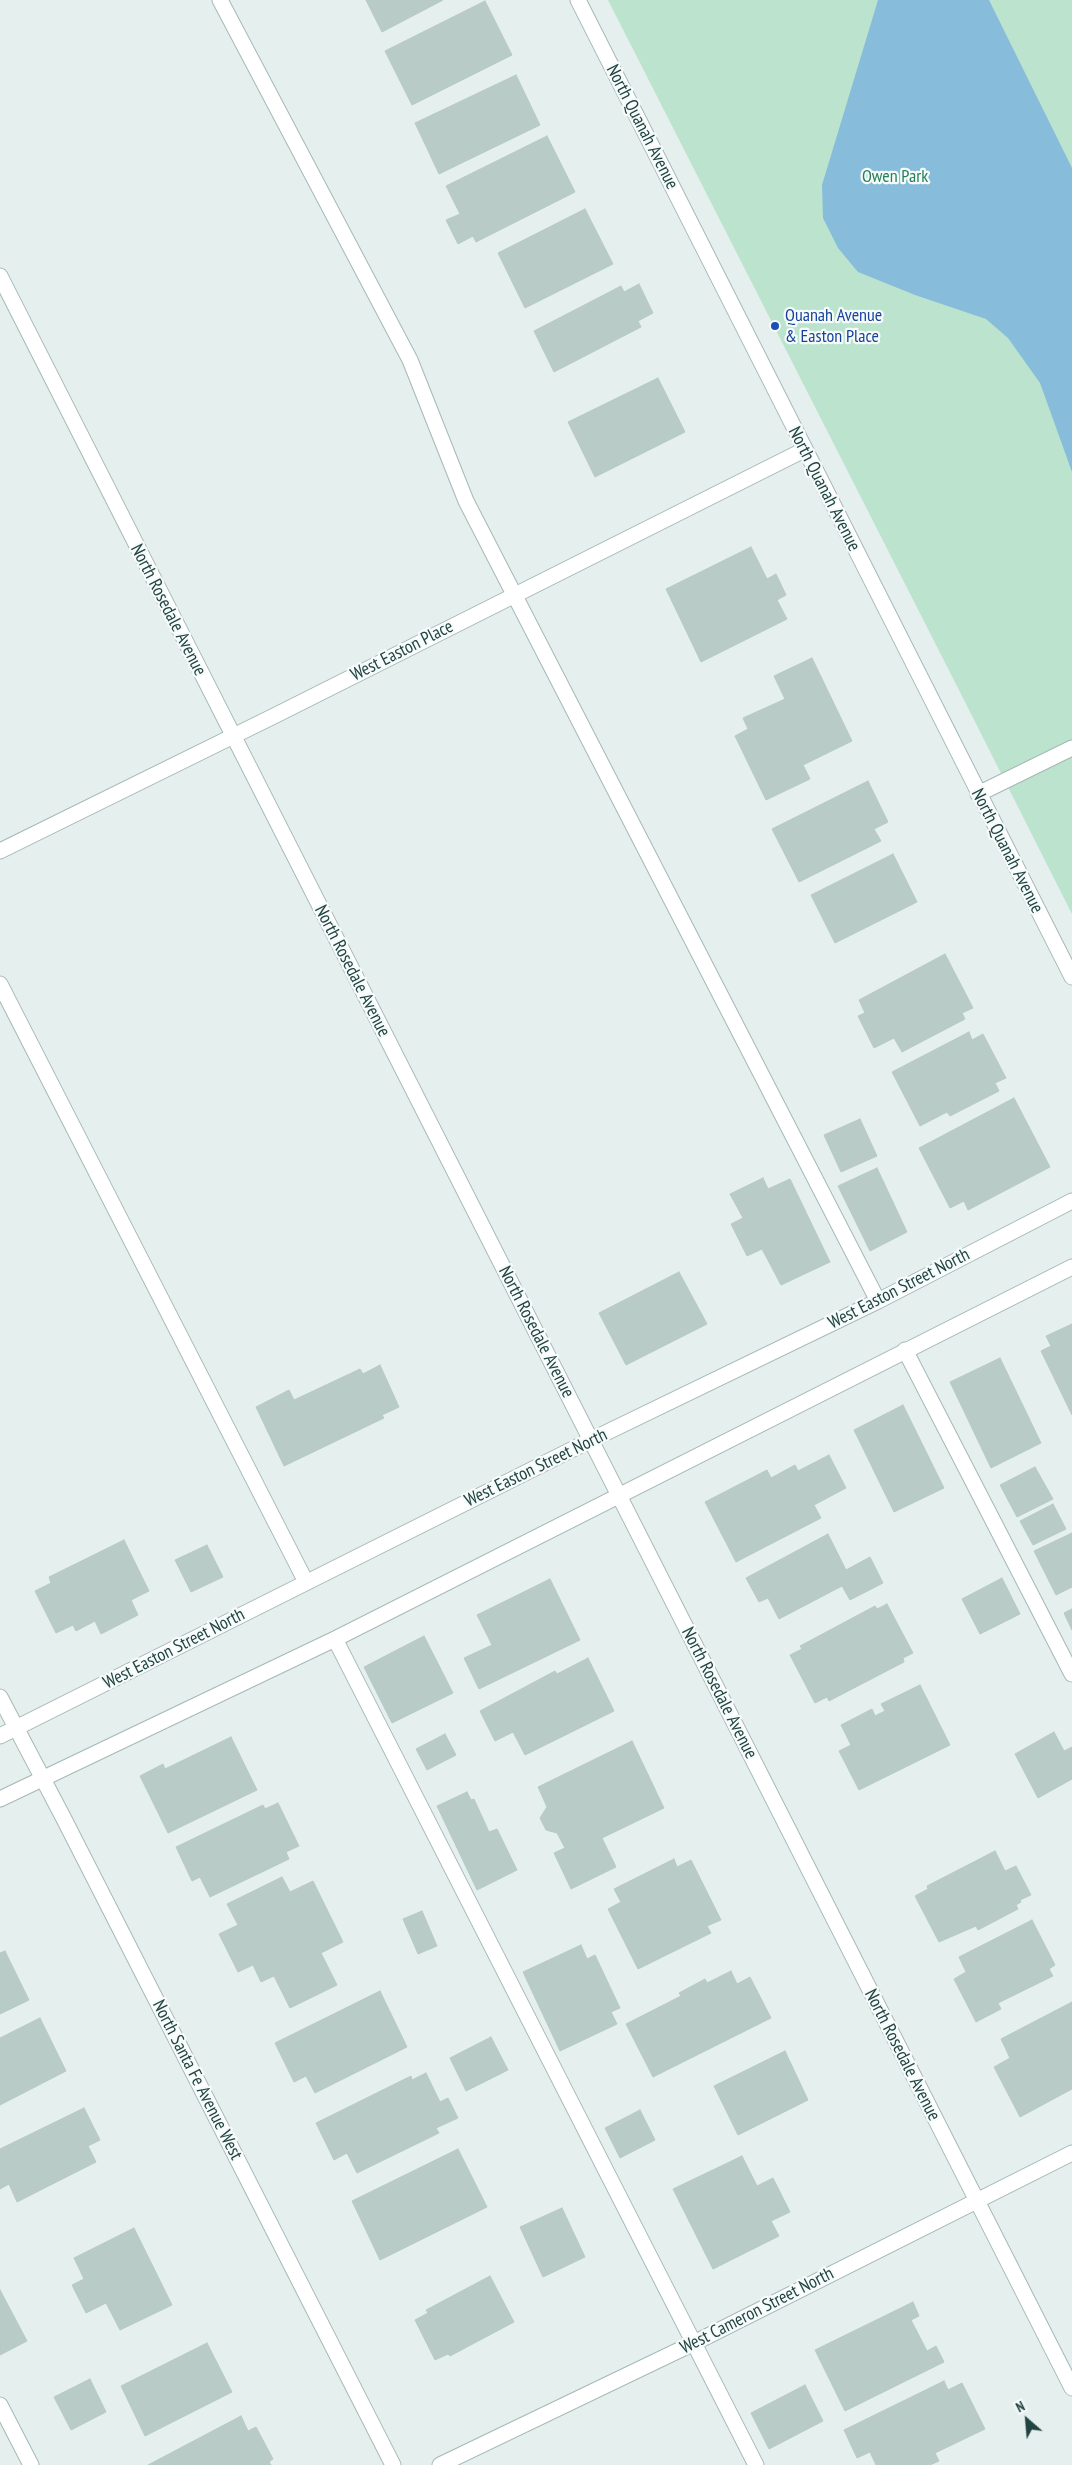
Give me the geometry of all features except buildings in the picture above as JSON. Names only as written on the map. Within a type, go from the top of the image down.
[{"type":"street","points":[[220,0],[410,360],[466,501],[878,1301]]},
{"type":"street","name":"North Quanah Avenue","points":[[578,0],[1072,978]]},
{"type":"street","name":"North Rosedale Avenue","points":[[0,276],[1072,2388]]},
{"type":"street","name":"West Easton Place","points":[[0,851],[804,450]]},
{"type":"street","points":[[978,794],[1072,748]]},
{"type":"street","points":[[0,984],[306,1582]]},
{"type":"street","name":"West Easton Street North","points":[[0,1736],[591,1440],[878,1301],[1072,1201]]},
{"type":"street","points":[[0,1799],[335,1639],[1072,1267]]},
{"type":"street","points":[[905,1350],[1072,1674]]},
{"type":"street","points":[[335,1639],[756,2465]]},
{"type":"street","name":"North Santa Fe Avenue West","points":[[0,1697],[393,2465]]},
{"type":"street","name":"West Cameron Street North","points":[[440,2465],[694,2343],[1072,2153]]},
{"type":"street","points":[[0,2404],[31,2465]]},
{"type":"green space","name":"Owen Park","points":[[608,0],[1072,0],[1072,914],[961,694]]},
{"type":"water","points":[[878,0],[989,0],[1072,168],[1072,472],[1040,383],[1008,338],[986,319],[915,295],[858,272],[838,248],[823,218],[822,185]]},
{"type":"place","name":"Quanah Avenue & Easton Place","points":[[775,326]]}]
